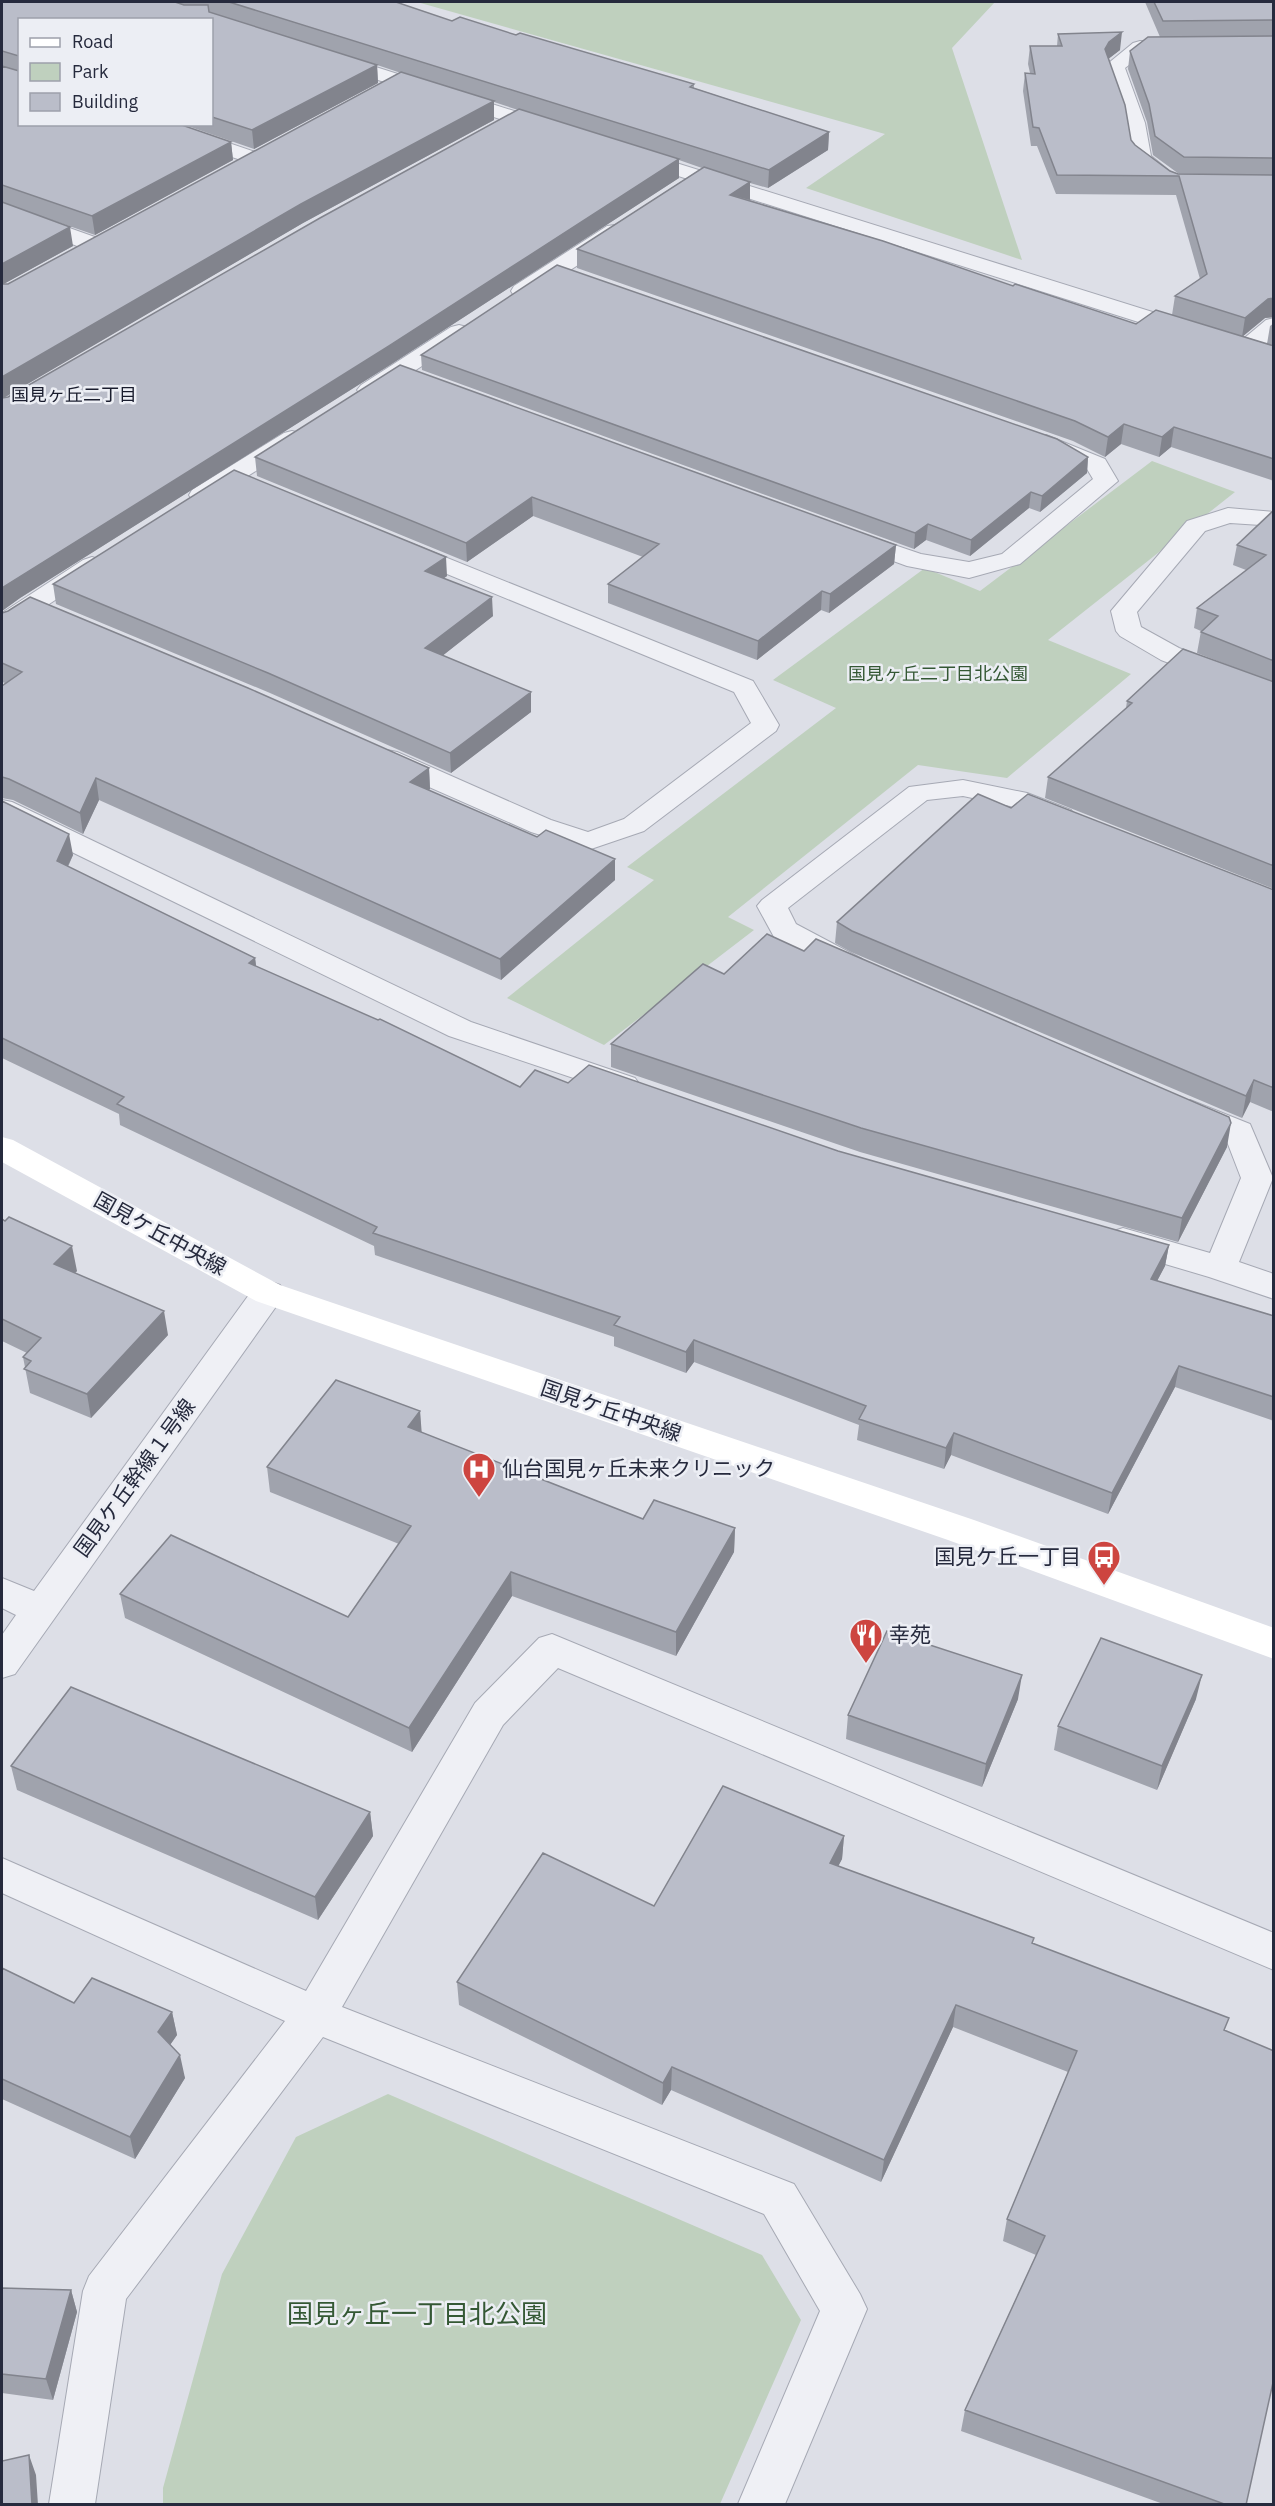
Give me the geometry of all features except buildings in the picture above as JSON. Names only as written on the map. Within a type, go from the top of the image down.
[{"type":"street","points":[[1187,184],[1176,184],[1141,158],[1135,123],[1115,66],[1140,47],[1193,47]]},
{"type":"street","points":[[311,52],[570,135]]},
{"type":"street","points":[[380,92],[400,81]]},
{"type":"street","points":[[496,129],[516,118]]},
{"type":"street","points":[[157,126],[257,159]]},
{"type":"street","points":[[237,170],[277,148]]},
{"type":"street","points":[[624,152],[690,183],[1274,358]]},
{"type":"street","points":[[2,210],[98,246]]},
{"type":"street","points":[[506,302],[632,220]]},
{"type":"street","points":[[69,261],[118,235]]},
{"type":"street","points":[[554,270],[577,278]]},
{"type":"street","points":[[350,402],[476,321]]},
{"type":"street","points":[[1245,349],[1274,325]]},
{"type":"street","points":[[399,372],[421,380]]},
{"type":"street","points":[[187,505],[243,481],[310,427]]},
{"type":"street","points":[[837,532],[916,561],[969,570],[1011,560],[1106,481],[1097,464],[1064,448],[1030,436]]},
{"type":"street","points":[[1274,519],[1228,515],[1196,526],[1124,611],[1129,632],[1170,654],[1274,695]]},
{"type":"street","points":[[368,749],[541,826],[588,841],[634,825],[766,725],[744,687],[386,540]]},
{"type":"street","points":[[2,624],[109,555]]},
{"type":"street","points":[[30,605],[63,619]]},
{"type":"street","points":[[872,975],[840,961],[783,930],[772,906],[920,793],[963,788],[1017,799],[1083,824]]},
{"type":"street","points":[[2,808],[460,1029],[649,1093]]},
{"type":"street","points":[[1168,1102],[1239,1132],[1257,1178],[1220,1268]]},
{"type":"street","name":"国見ケ丘中央線","points":[[2,1148],[268,1293],[950,1527],[1274,1644]]},
{"type":"street","points":[[1096,1233],[1220,1268],[1274,1287]]},
{"type":"street","name":"国見ケ丘幹線１号線","points":[[2,1663],[268,1293]]},
{"type":"street","points":[[2,1592],[39,1610]]},
{"type":"street","points":[[72,2505],[105,2291],[315,2015],[489,1714],[552,1649],[1274,1952]]},
{"type":"street","points":[[2,1875],[315,2015],[778,2199],[844,2309],[762,2505]]},
{"type":"green space","points":[[417,2],[995,2],[952,48],[1022,260],[806,188],[885,134]]},
{"type":"green space","name":"国見ヶ丘二丁目北公園","points":[[1152,461],[1235,492],[1048,640],[1131,674],[1007,778],[918,765],[728,917],[754,930],[604,1045],[507,998],[654,880],[627,867],[836,708],[773,680],[925,568],[980,591]]},
{"type":"green space","name":"国見ヶ丘一丁目北公園","points":[[388,2094],[762,2255],[801,2320],[720,2504],[163,2504],[163,2488],[222,2274],[296,2137]]},
{"type":"place","name":"仙台国見ヶ丘未来クリニック","points":[[479,1498]]},
{"type":"place","name":"国見ケ丘一丁目","points":[[1104,1586]]},
{"type":"place","name":"幸苑","points":[[866,1664]]},
{"type":"district","name":"国見ヶ丘二丁目","points":[[74,395]]}]
